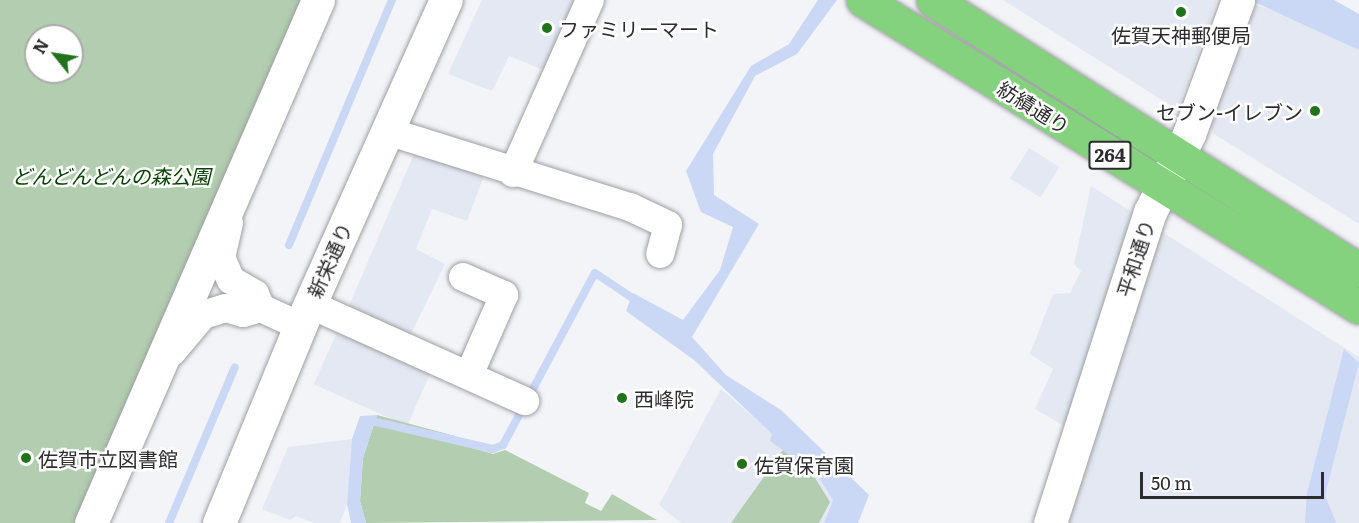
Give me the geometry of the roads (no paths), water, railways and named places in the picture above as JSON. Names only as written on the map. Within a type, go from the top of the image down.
[{"type":"highway","name":"紡績通り","points":[[863,0],[1163,188],[1359,307]]},
{"type":"highway","name":"紡績通り","points":[[933,0],[1178,158],[1359,270]]},
{"type":"street","points":[[91,523],[318,0]]},
{"type":"street","name":"新栄通り","points":[[219,523],[304,315],[446,0]]},
{"type":"street","points":[[513,173],[590,0]]},
{"type":"street","name":"平和通り","points":[[1050,523],[1163,188],[1178,158],[1238,0]]},
{"type":"street","points":[[387,131],[513,173],[630,207],[668,225],[660,254]]},
{"type":"street","points":[[237,186],[221,257],[231,280],[255,294],[261,308]]},
{"type":"street","points":[[463,277],[504,295],[469,375]]},
{"type":"street","points":[[152,381],[203,315],[226,308],[243,313],[261,308],[304,315],[469,375],[525,401]]},
{"type":"water","points":[[818,0],[837,0],[797,54],[755,76],[713,154],[714,195],[759,224],[692,337],[726,375],[781,410],[869,495],[858,523],[824,523],[833,500],[817,475],[770,441],[772,434],[694,360],[626,311],[633,293],[683,320],[720,270],[733,227],[701,212],[686,171],[751,66],[789,44]]},
{"type":"water","points":[[1250,0],[1334,0],[1359,14],[1359,50]]},
{"type":"water","points":[[1344,349],[1359,363],[1325,495],[1336,523],[1305,523],[1307,493]]},
{"type":"water","points":[[377,415],[363,458],[360,501],[366,523],[351,523],[347,504],[352,439],[360,416]]},
{"type":"waterway","points":[[289,245],[392,0]]},
{"type":"waterway","points":[[368,420],[493,449],[503,445],[595,273],[637,301]]},
{"type":"waterway","points":[[169,523],[235,367]]},
{"type":"place","name":"佐賀天神郵便局","points":[[1181,12]]},
{"type":"place","name":"ファミリーマート","points":[[547,28]]},
{"type":"place","name":"セブン-イレブン","points":[[1315,111]]},
{"type":"place","name":"西峰院","points":[[622,398]]},
{"type":"place","name":"佐賀市立図書館","points":[[26,458]]},
{"type":"place","name":"佐賀保育園","points":[[742,464]]},
{"type":"park label","name":"どんどんどんの森公園","points":[[111,175]]}]
